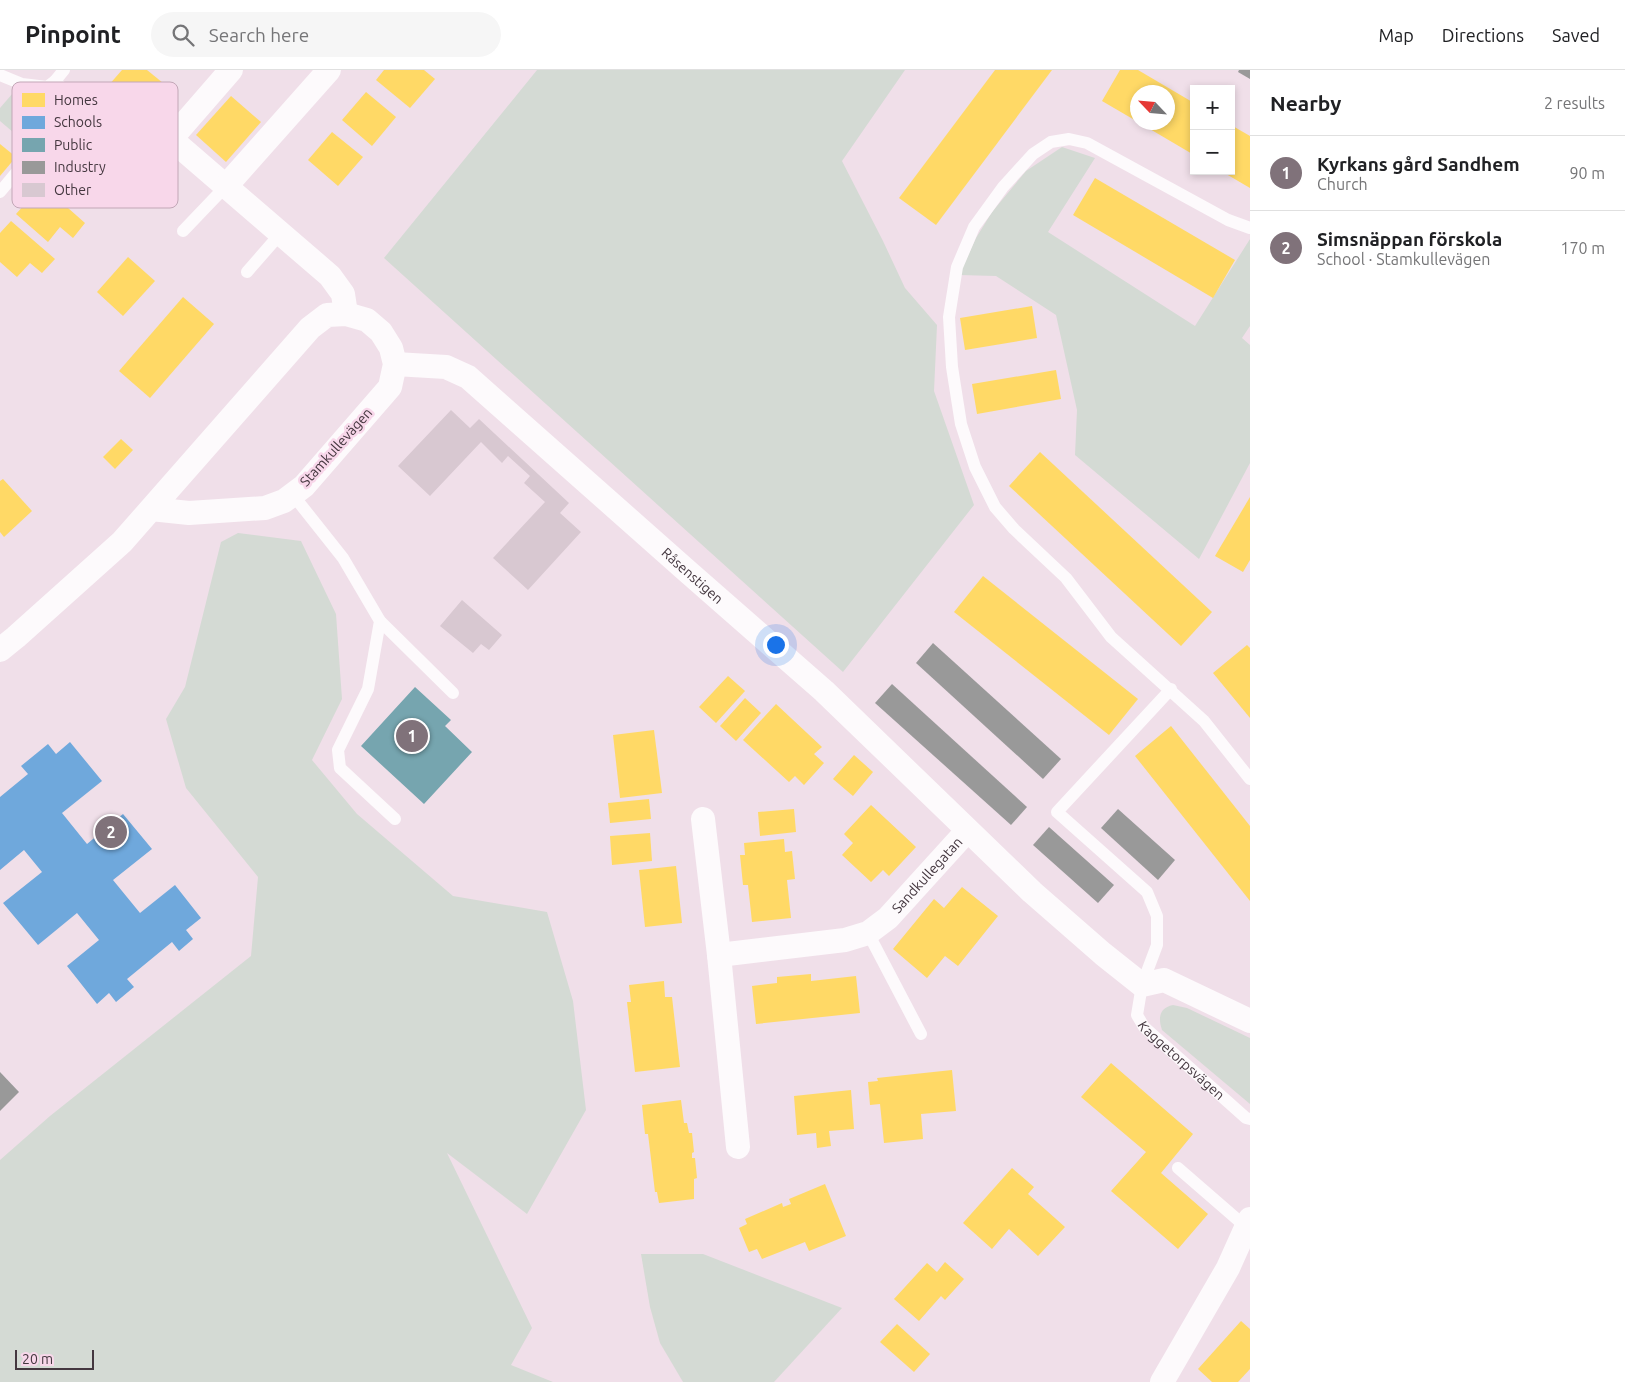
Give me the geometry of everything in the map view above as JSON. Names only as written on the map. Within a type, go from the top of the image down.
[{"type":"street","points":[[178,131],[231,70]]},
{"type":"street","points":[[226,186],[328,70]]},
{"type":"street","points":[[178,145],[330,276],[343,294],[346,314]]},
{"type":"street","points":[[0,650],[122,542],[310,328],[328,315],[346,314],[367,320],[380,332],[392,348],[395,364]]},
{"type":"street","name":"Stamkullevägen","points":[[151,509],[189,513],[265,508],[284,501],[304,486],[390,387],[395,364]]},
{"type":"street","name":"Råsenstigen","points":[[395,364],[446,367],[468,376],[687,572],[824,691],[967,831]]},
{"type":"street","points":[[703,819],[738,1147]]},
{"type":"street","name":"Sandkullegatan","points":[[719,955],[845,940],[868,934],[888,918],[967,831],[1102,954],[1142,985]]},
{"type":"street","points":[[1142,985],[1164,980],[1250,1021]]},
{"type":"street","points":[[1162,1382],[1228,1268],[1248,1223]]},
{"type":"lane","points":[[55,81],[64,70]]},
{"type":"lane","points":[[0,75],[17,82]]},
{"type":"lane","points":[[1250,228],[1228,220],[1087,143],[1069,139],[1052,142],[1032,154],[1003,187],[974,227],[957,267],[948,317],[961,424],[975,467],[995,507],[1014,530],[1066,578],[1110,637],[1171,689],[1204,721],[1250,779]]},
{"type":"lane","points":[[0,192],[12,178]]},
{"type":"lane","points":[[183,231],[226,186]]},
{"type":"lane","points":[[247,272],[281,233]]},
{"type":"lane","points":[[293,494],[343,558],[380,621],[453,693]]},
{"type":"lane","points":[[380,621],[368,688],[338,750],[340,768],[395,819]]},
{"type":"lane","name":"Kaggetorpsvägen","points":[[1171,689],[1056,812],[1147,892],[1157,916],[1157,945],[1142,985],[1137,1015],[1144,1027],[1246,1118],[1250,1119]]},
{"type":"lane","points":[[868,934],[921,1034]]},
{"type":"lane","points":[[1178,1168],[1248,1223]]},
{"type":"shaded area","points":[[537,70],[905,70],[842,161],[905,288],[937,325],[934,391],[974,505],[843,672],[384,258]]},
{"type":"shaded area","points":[[12,94],[12,131],[0,121],[0,108]]},
{"type":"shaded area","points":[[1062,147],[1095,158],[1048,232],[1195,326],[1250,239],[1250,326],[1242,338],[1250,345],[1250,463],[1199,559],[1075,455],[1077,410],[1056,315],[996,276],[959,275],[976,238],[992,212],[1026,171]]},
{"type":"shaded area","points":[[238,533],[301,541],[336,614],[342,699],[312,760],[357,814],[453,896],[547,912],[573,1001],[586,1110],[527,1214],[447,1153],[532,1328],[511,1365],[553,1382],[0,1382],[0,1160],[50,1116],[251,956],[258,877],[186,788],[166,719],[185,687],[221,542]]},
{"type":"shaded area","points":[[1173,1005],[1187,1008],[1250,1038],[1250,1104],[1162,1030],[1160,1018],[1162,1011],[1168,1006]]},
{"type":"shaded area","points":[[641,1254],[703,1254],[842,1308],[774,1382],[683,1382],[660,1343],[650,1307]]},
{"type":"building: Homes","points":[[122,70],[147,70],[162,82],[112,82]]},
{"type":"building: Homes","points":[[384,70],[424,70],[435,79],[410,108],[376,80]]},
{"type":"building: Homes","points":[[995,70],[1052,70],[936,225],[899,198]]},
{"type":"building: Homes","points":[[1120,70],[1138,70],[1163,85],[1130,85],[1130,117],[1102,101]]},
{"type":"building: Homes","points":[[366,92],[396,117],[372,146],[342,120]]},
{"type":"building: Homes","points":[[1175,92],[1190,101],[1190,153],[1151,130],[1175,130]]},
{"type":"building: Homes","points":[[231,96],[261,122],[226,162],[196,135]]},
{"type":"building: Homes","points":[[1235,127],[1250,136],[1250,188],[1228,175],[1235,175]]},
{"type":"building: Homes","points":[[332,132],[363,157],[338,186],[308,160]]},
{"type":"building: Homes","points":[[0,144],[12,154],[12,162],[0,176]]},
{"type":"building: Homes","points":[[1095,178],[1235,260],[1213,298],[1073,215]]},
{"type":"building: Homes","points":[[21,208],[68,208],[85,223],[73,238],[60,227],[48,242],[16,214]]},
{"type":"building: Homes","points":[[11,221],[55,259],[42,273],[30,263],[17,277],[0,262],[0,233]]},
{"type":"building: Homes","points":[[128,257],[155,281],[123,316],[97,292]]},
{"type":"building: Homes","points":[[183,297],[214,324],[150,398],[119,371]]},
{"type":"building: Homes","points":[[1032,306],[1037,338],[965,350],[960,318]]},
{"type":"building: Homes","points":[[1056,370],[1061,399],[977,414],[972,384]]},
{"type":"building: Homes","points":[[121,439],[133,450],[115,469],[103,457]]},
{"type":"building: Homes","points":[[1040,452],[1212,612],[1181,646],[1009,486]]},
{"type":"building: Homes","points":[[3,479],[32,511],[4,537],[0,532],[0,481]]},
{"type":"building: Homes","points":[[1250,497],[1250,560],[1243,572],[1215,556]]},
{"type":"building: Homes","points":[[983,576],[1138,699],[1109,735],[954,612]]},
{"type":"building: Homes","points":[[1247,645],[1250,648],[1250,718],[1213,673]]},
{"type":"building: Homes","points":[[728,676],[745,691],[716,723],[699,707]]},
{"type":"building: Homes","points":[[745,698],[761,713],[736,741],[720,726]]},
{"type":"building: Homes","points":[[776,704],[822,747],[814,754],[824,763],[804,785],[795,776],[789,782],[743,740]]},
{"type":"building: Homes","points":[[1171,726],[1250,826],[1250,901],[1135,756]]},
{"type":"building: Homes","points":[[654,730],[662,793],[620,798],[613,735]]},
{"type":"building: Homes","points":[[854,755],[873,772],[853,796],[833,779]]},
{"type":"building: Homes","points":[[649,799],[651,819],[610,823],[608,803]]},
{"type":"building: Homes","points":[[871,805],[916,847],[889,876],[883,870],[871,882],[842,855],[853,843],[844,834]]},
{"type":"building: Homes","points":[[794,809],[796,832],[760,836],[758,812]]},
{"type":"building: Homes","points":[[650,833],[652,861],[612,865],[610,836]]},
{"type":"building: Homes","points":[[784,839],[785,852],[792,851],[795,879],[787,880],[791,918],[752,922],[748,885],[743,885],[740,855],[745,855],[744,843]]},
{"type":"building: Homes","points":[[676,866],[682,923],[645,927],[639,870]]},
{"type":"building: Homes","points":[[962,887],[998,916],[958,966],[945,956],[927,978],[893,949],[934,899],[944,908]]},
{"type":"building: Homes","points":[[811,974],[811,981],[856,976],[860,1013],[756,1024],[752,986],[777,983],[777,977]]},
{"type":"building: Homes","points":[[664,981],[665,997],[672,997],[680,1067],[635,1072],[627,1002],[631,1002],[629,985]]},
{"type":"building: Homes","points":[[1111,1063],[1193,1134],[1161,1173],[1208,1214],[1178,1249],[1111,1191],[1146,1152],[1081,1097]]},
{"type":"building: Homes","points":[[952,1070],[956,1111],[921,1114],[923,1139],[884,1143],[880,1104],[870,1105],[868,1082],[878,1081],[877,1078]]},
{"type":"building: Homes","points":[[851,1090],[854,1129],[829,1131],[831,1146],[817,1148],[816,1133],[797,1135],[794,1096]]},
{"type":"building: Homes","points":[[681,1100],[684,1123],[687,1123],[689,1133],[692,1133],[694,1152],[692,1153],[692,1158],[695,1158],[697,1178],[694,1179],[694,1199],[659,1203],[657,1192],[655,1192],[648,1134],[645,1134],[642,1105]]},
{"type":"building: Homes","points":[[1012,1168],[1034,1187],[1028,1194],[1065,1227],[1038,1256],[1009,1229],[992,1249],[963,1223]]},
{"type":"building: Homes","points":[[825,1184],[846,1236],[809,1251],[805,1242],[762,1259],[757,1249],[749,1252],[739,1228],[747,1224],[745,1219],[782,1203],[783,1207],[791,1204],[789,1199]]},
{"type":"building: Homes","points":[[945,1262],[964,1279],[945,1300],[941,1296],[919,1321],[894,1299],[927,1263],[937,1272]]},
{"type":"building: Homes","points":[[1241,1321],[1250,1329],[1250,1369],[1238,1382],[1212,1382],[1198,1369]]},
{"type":"building: Homes","points":[[897,1324],[930,1354],[914,1372],[880,1342]]},
{"type":"building: Schools","points":[[70,742],[102,781],[62,813],[87,844],[123,814],[152,849],[113,880],[140,913],[175,885],[201,918],[186,930],[193,939],[179,951],[172,942],[127,979],[134,987],[116,1002],[109,993],[97,1004],[67,966],[99,940],[77,913],[38,945],[3,903],[42,872],[24,850],[0,870],[0,797],[28,774],[21,766],[48,744],[56,754]]},
{"type":"building: Public","points":[[415,687],[451,720],[445,726],[472,752],[424,804],[361,746]]},
{"type":"building: Industry","points":[[1239,70],[1250,70],[1250,79],[1238,72]]},
{"type":"building: Industry","points":[[933,643],[1061,759],[1043,779],[916,663]]},
{"type":"building: Industry","points":[[892,684],[1027,807],[1011,825],[875,703]]},
{"type":"building: Industry","points":[[1118,809],[1175,860],[1158,880],[1101,828]]},
{"type":"building: Industry","points":[[1049,827],[1114,885],[1098,903],[1033,845]]},
{"type":"building: Industry","points":[[0,1072],[19,1092],[0,1111]]},
{"type":"building: Other","points":[[451,410],[470,428],[479,419],[569,503],[560,513],[581,532],[528,590],[493,558],[545,502],[524,483],[530,476],[508,456],[502,463],[481,442],[430,496],[398,466]]},
{"type":"building: Other","points":[[462,600],[502,635],[489,650],[481,644],[473,653],[440,626]]},
{"type":"place","name":"Kyrkans gård Sandhem","points":[[412,736]]},
{"type":"place","name":"Simsnäppan förskola","points":[[111,832]]}]
